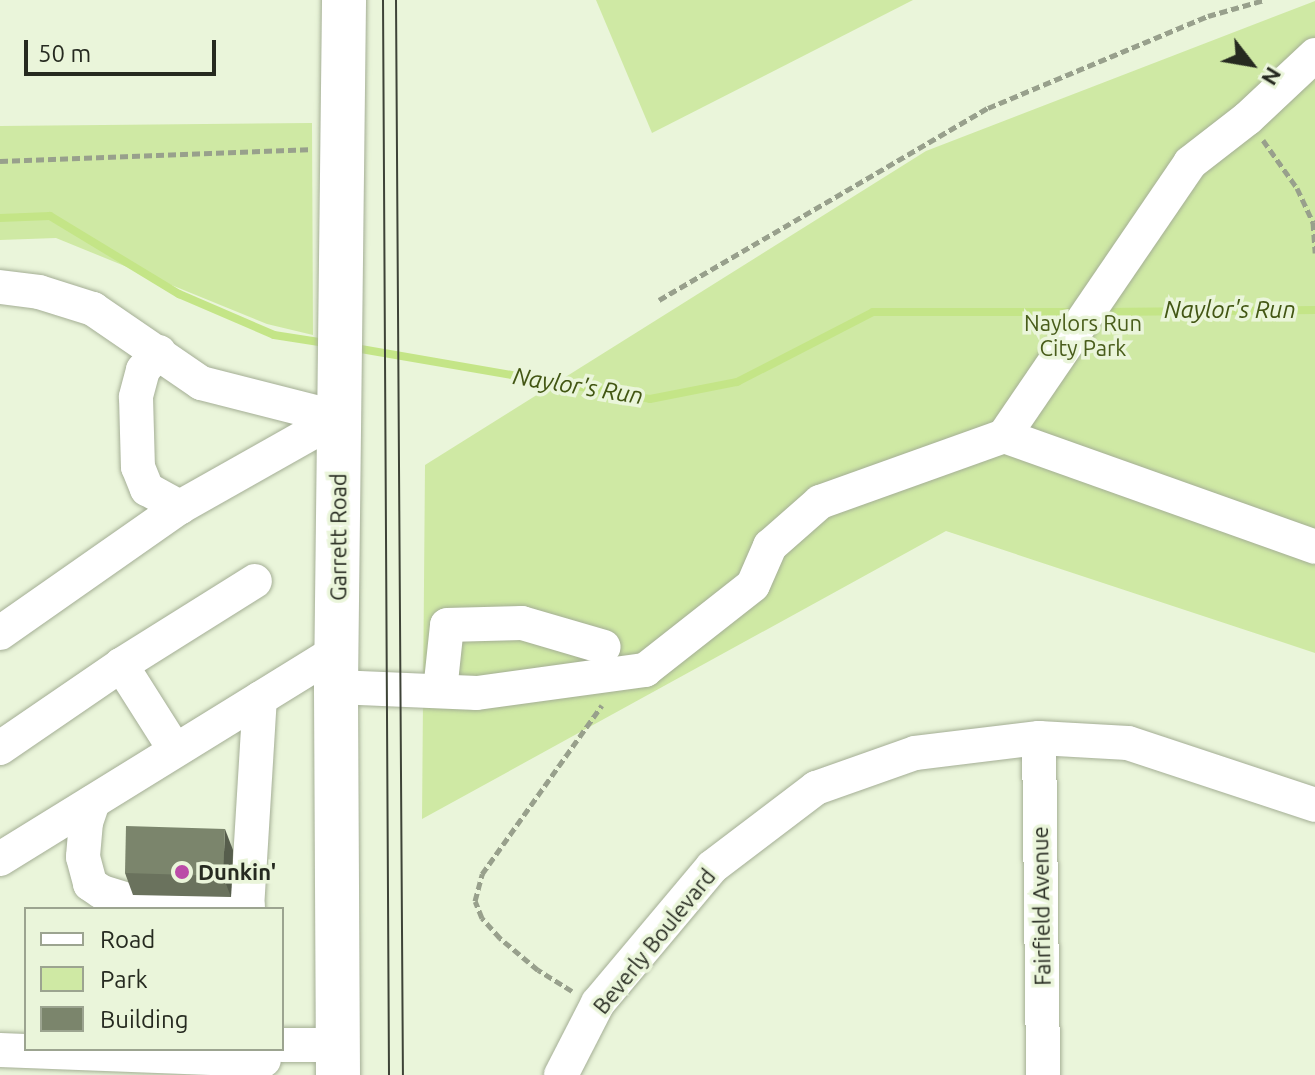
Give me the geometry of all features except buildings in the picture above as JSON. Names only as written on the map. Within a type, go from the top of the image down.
[{"type":"main road","name":"Garrett Road","points":[[338,1060],[337,565],[344,0]]},
{"type":"street","points":[[0,859],[260,698],[337,669],[440,691],[477,693],[630,675],[645,670],[753,585],[770,546],[820,502],[1004,436],[1190,163],[1248,118],[1315,55]]},
{"type":"street","points":[[0,287],[39,292],[93,309],[201,383],[338,434]]},
{"type":"street","points":[[159,352],[143,370],[136,397],[138,467],[147,489],[180,507]]},
{"type":"street","points":[[0,633],[180,507],[338,434]]},
{"type":"street","points":[[1004,436],[1315,547]]},
{"type":"street","points":[[0,748],[121,665],[255,581]]},
{"type":"street","points":[[440,691],[447,625],[522,623],[604,647]]},
{"type":"street","points":[[121,665],[175,750]]},
{"type":"street","points":[[248,907],[260,698]]},
{"type":"street","name":"Beverly Boulevard","points":[[561,1075],[596,1007],[712,867],[816,788],[915,753],[1039,738],[1128,743],[1315,805]]},
{"type":"street","name":"Fairfield Avenue","points":[[1039,738],[1043,1075]]},
{"type":"street","points":[[93,802],[86,822],[83,857],[90,884],[102,892],[134,902],[229,907]]},
{"type":"street","points":[[0,1050],[24,1051]]},
{"type":"street","points":[[29,1051],[338,1060]]},
{"type":"path","points":[[659,300],[988,108],[1208,16],[1264,0]]},
{"type":"path","points":[[1248,118],[1297,188],[1313,222],[1315,253]]},
{"type":"path","points":[[0,161],[342,147]]},
{"type":"path","points":[[596,1007],[538,970],[500,938],[482,918],[475,901],[482,874],[565,754],[630,675]]},
{"type":"green space","points":[[596,0],[913,0],[652,133]]},
{"type":"green space","name":"Naylors Run City Park","points":[[1315,1],[1315,653],[946,531],[422,819],[425,465],[926,151]]},
{"type":"green space","points":[[312,123],[313,335],[267,324],[56,238],[0,240],[0,126]]},
{"type":"waterway","name":"Naylor's Run","points":[[0,218],[50,216],[179,294],[274,335],[325,343]]},
{"type":"waterway","name":"Naylor's Run","points":[[1100,312],[1315,310]]},
{"type":"waterway","name":"Naylor's Run","points":[[355,348],[650,399],[737,382],[873,312],[1078,312]]},
{"type":"tram line","points":[[383,0],[389,1075]]},
{"type":"tram line","points":[[396,0],[403,1075]]},
{"type":"place","name":"Dunkin'","points":[[182,872]]}]
